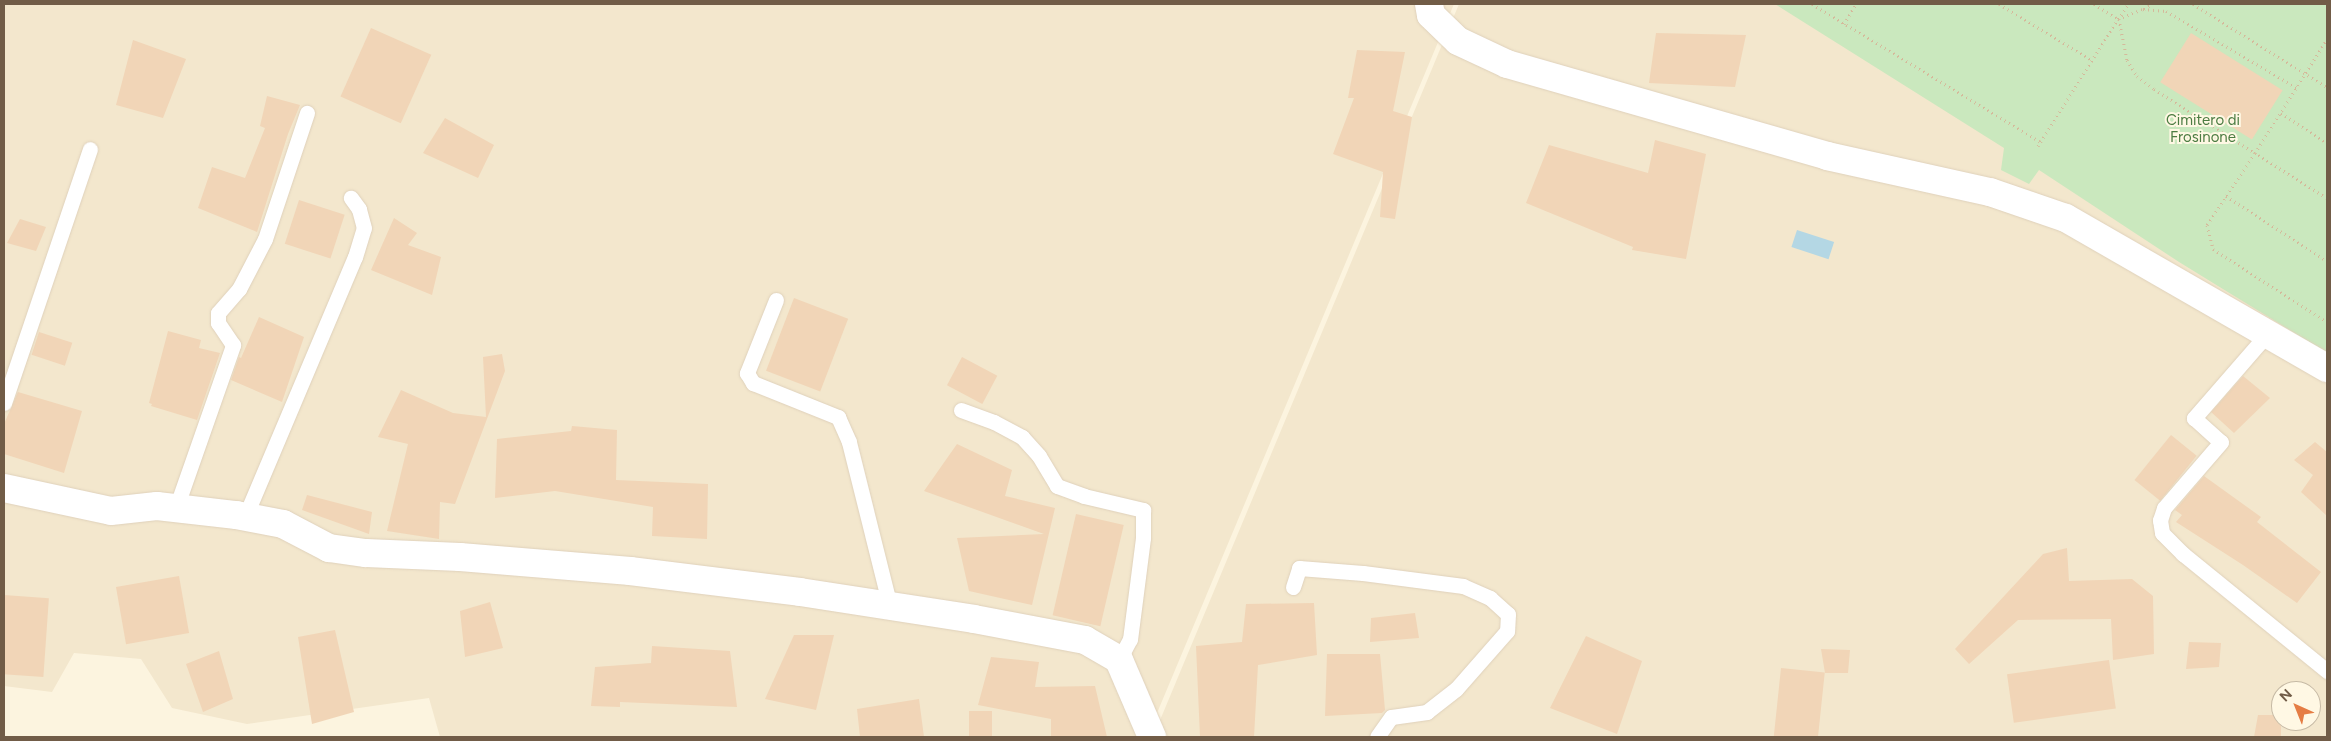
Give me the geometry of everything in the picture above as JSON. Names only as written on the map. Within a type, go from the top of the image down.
[{"type":"street","points":[[1429,4],[1431,14],[1458,42],[1507,64],[1826,156],[1990,192],[2066,218],[2327,368]]},
{"type":"street","points":[[4,488],[111,511],[157,506],[245,516],[283,524],[329,548],[357,552],[460,557],[630,572],[800,592],[1085,640],[1119,660],[1152,737]]},
{"type":"lane","points":[[176,508],[234,346],[218,322],[218,313],[239,288],[265,239],[307,113]]},
{"type":"lane","points":[[4,403],[90,149]]},
{"type":"lane","points":[[245,516],[355,257],[364,228],[359,209],[351,198]]},
{"type":"lane","points":[[776,300],[746,372],[753,383],[838,417],[849,442],[890,606]]},
{"type":"lane","points":[[2268,333],[2194,418],[2221,442],[2164,508],[2160,520],[2162,533],[2183,554],[2327,671]]},
{"type":"lane","points":[[961,410],[994,422],[1022,437],[1039,456],[1057,486],[1084,496],[1143,510],[1143,538],[1130,639],[1119,660]]},
{"type":"lane","points":[[1294,587],[1299,568],[1372,574],[1463,586],[1490,598],[1508,614],[1507,631],[1456,689],[1427,712],[1391,717],[1377,737]]},
{"type":"path","points":[[1812,4],[2040,142]]},
{"type":"path","points":[[1844,24],[1856,4]]},
{"type":"path","points":[[1999,4],[2092,60]]},
{"type":"path","points":[[2094,4],[2118,19],[2127,60],[2137,76],[2154,90],[2327,198]]},
{"type":"path","points":[[2038,146],[2128,4]]},
{"type":"path","points":[[2118,19],[2152,4]]},
{"type":"path","points":[[2193,4],[2327,87]]},
{"type":"path","points":[[2143,9],[2166,10],[2297,88]]},
{"type":"path","points":[[2327,39],[2256,153],[2207,225],[2214,250],[2327,322]]},
{"type":"path","points":[[2281,113],[2327,142]]},
{"type":"path","points":[[2226,196],[2327,261]]},
{"type":"shaded area","points":[[4,4],[1454,4],[1147,737],[440,737],[429,698],[247,724],[172,708],[141,659],[74,653],[52,692],[4,686]]},
{"type":"shaded area","points":[[1459,4],[2327,4],[2327,737],[1153,737]]},
{"type":"green space","name":"Cimitero di Frosinone","points":[[1775,4],[2327,4],[2327,353],[2179,262],[2039,170],[2029,184],[2001,170],[2004,148]]},
{"type":"water","points":[[1797,230],[1834,242],[1829,259],[1791,247]]},
{"type":"building","points":[[371,28],[431,55],[401,123],[340,97]]},
{"type":"building","points":[[1656,33],[1746,35],[1735,87],[1649,83]]},
{"type":"building","points":[[2191,33],[2283,90],[2252,139],[2160,82]]},
{"type":"building","points":[[133,40],[186,59],[163,118],[116,105]]},
{"type":"building","points":[[1357,50],[1405,52],[1393,111],[1412,117],[1395,219],[1380,217],[1383,172],[1333,154],[1354,98],[1348,98]]},
{"type":"building","points":[[267,96],[300,105],[288,134],[257,232],[198,208],[212,167],[245,178],[265,128],[260,126]]},
{"type":"building","points":[[445,118],[494,145],[478,178],[423,153]]},
{"type":"building","points":[[1655,140],[1706,154],[1686,259],[1632,250],[1633,247],[1526,203],[1549,145],[1648,173]]},
{"type":"building","points":[[299,200],[345,215],[330,259],[285,244]]},
{"type":"building","points":[[394,218],[417,233],[408,245],[441,257],[432,295],[371,270]]},
{"type":"building","points":[[20,219],[46,227],[36,251],[7,243]]},
{"type":"building","points":[[794,298],[848,319],[820,392],[766,371]]},
{"type":"building","points":[[259,317],[304,337],[282,402],[231,380],[239,357],[241,358]]},
{"type":"building","points":[[168,331],[201,340],[199,348],[220,353],[197,420],[151,406],[152,404],[149,403]]},
{"type":"building","points":[[39,332],[72,343],[65,366],[32,355]]},
{"type":"building","points":[[502,354],[505,371],[455,504],[440,502],[439,539],[387,531],[408,444],[378,437],[401,390],[453,413],[486,417],[483,357]]},
{"type":"building","points":[[962,357],[997,376],[982,404],[947,385]]},
{"type":"building","points":[[2243,376],[2270,398],[2234,433],[2211,412]]},
{"type":"building","points":[[18,392],[82,411],[64,473],[4,454],[4,424]]},
{"type":"building","points":[[572,426],[617,430],[616,480],[708,484],[707,539],[652,536],[653,507],[555,491],[495,498],[497,439],[571,431]]},
{"type":"building","points":[[2171,435],[2197,456],[2160,501],[2134,480]]},
{"type":"building","points":[[2315,442],[2327,452],[2327,516],[2301,492],[2313,475],[2294,460]]},
{"type":"building","points":[[957,444],[1012,470],[1005,496],[1055,508],[1032,605],[969,591],[957,538],[1044,534],[924,491]]},
{"type":"building","points":[[2204,476],[2261,517],[2257,522],[2321,572],[2297,603],[2243,565],[2176,522],[2182,515],[2175,510]]},
{"type":"building","points":[[307,495],[372,512],[369,534],[302,510]]},
{"type":"building","points":[[1076,514],[1124,525],[1100,626],[1053,615]]},
{"type":"building","points":[[2067,548],[2069,581],[2132,579],[2153,596],[2154,654],[2113,660],[2111,619],[2018,620],[1969,664],[1955,649],[2043,554]]},
{"type":"building","points":[[179,576],[189,633],[126,644],[116,587]]},
{"type":"building","points":[[4,595],[49,598],[43,677],[4,674]]},
{"type":"building","points":[[490,602],[503,648],[465,657],[460,611]]},
{"type":"building","points":[[1314,603],[1317,655],[1258,665],[1254,737],[1200,737],[1196,646],[1242,642],[1246,604]]},
{"type":"building","points":[[1415,613],[1419,638],[1370,642],[1371,618]]},
{"type":"building","points":[[335,630],[354,712],[312,724],[298,637]]},
{"type":"building","points":[[794,635],[834,635],[816,710],[765,699]]},
{"type":"building","points":[[1586,636],[1642,661],[1617,734],[1550,708]]},
{"type":"building","points":[[2189,642],[2221,643],[2219,667],[2186,669]]},
{"type":"building","points":[[652,646],[730,651],[737,707],[620,702],[620,707],[591,706],[595,667],[651,663]]},
{"type":"building","points":[[1821,649],[1850,650],[1848,673],[1825,673]]},
{"type":"building","points":[[219,651],[233,699],[203,712],[186,664]]},
{"type":"building","points":[[1327,654],[1380,654],[1385,710],[1382,713],[1325,716]]},
{"type":"building","points":[[991,657],[1039,662],[1035,687],[1095,686],[1107,737],[1051,737],[1051,719],[978,705]]},
{"type":"building","points":[[2109,660],[2116,709],[2014,723],[2007,674]]},
{"type":"building","points":[[1781,668],[1825,673],[1818,737],[1774,737]]},
{"type":"building","points":[[919,699],[924,737],[860,737],[857,709]]},
{"type":"building","points":[[969,711],[992,711],[992,737],[969,737]]},
{"type":"building","points":[[2258,715],[2271,715],[2271,731],[2281,731],[2281,737],[2254,737]]}]
